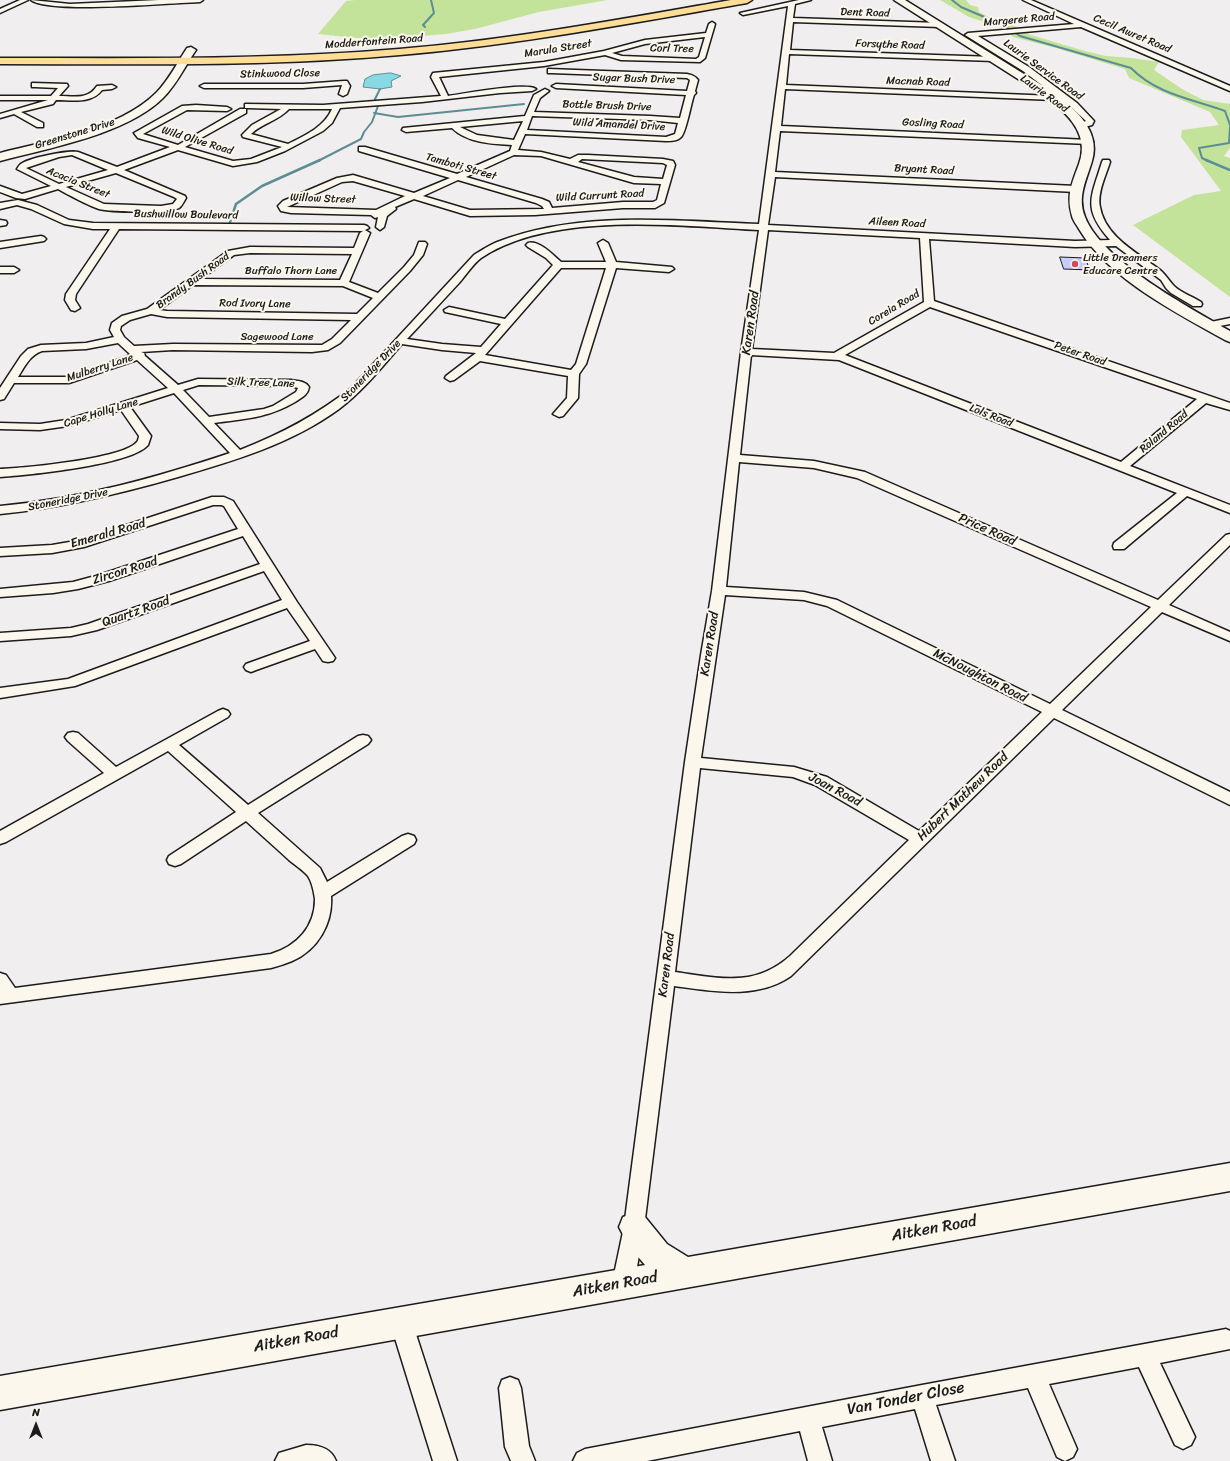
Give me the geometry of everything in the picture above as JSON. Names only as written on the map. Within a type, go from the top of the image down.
[{"type":"main road","name":"Modderfontein Road","points":[[300,48],[389,44],[488,34],[703,0]]},
{"type":"main road","name":"Modderfontein Road","points":[[182,57],[200,63],[357,55],[463,46],[554,34],[747,0]]},
{"type":"main road","name":"Laurie Road","points":[[899,0],[1054,98],[1068,110],[1081,126],[1089,142]]},
{"type":"main road","points":[[46,61],[182,57],[204,50]]},
{"type":"main road","points":[[0,61],[145,62],[157,64],[164,69],[182,57]]},
{"type":"main road","name":"Greenstone Drive","points":[[0,157],[98,130],[129,116],[157,98],[169,84],[182,57]]},
{"type":"main road","name":"Greenstone Drive","points":[[0,152],[71,133],[107,120],[132,108],[150,89]]},
{"type":"main road","points":[[1089,142],[1087,161],[1076,189],[1076,210],[1086,230],[1096,244],[1125,271],[1230,337]]},
{"type":"main road","name":"Aitken Road","points":[[0,1393],[1230,1177]]},
{"type":"main road","points":[[634,1227],[654,1254],[686,1273]]},
{"type":"street","points":[[0,11],[25,0]]},
{"type":"street","points":[[34,0],[42,3],[70,6],[200,0]]},
{"type":"street","points":[[743,13],[808,0]]},
{"type":"street","name":"Cecil Awret Road","points":[[1026,0],[1230,89]]},
{"type":"street","name":"Karen Road","points":[[623,1284],[634,1227],[693,762],[719,591],[746,352],[764,228],[792,3]]},
{"type":"street","name":"Dent Road","points":[[790,20],[940,25]]},
{"type":"street","name":"Corl Tree","points":[[605,53],[621,58],[698,61],[702,58],[712,24]]},
{"type":"street","name":"Margeret Road","points":[[958,36],[1082,24]]},
{"type":"street","name":"Laurie Service Road","points":[[971,35],[1010,58],[1074,104],[1090,121],[1089,124],[1081,126]]},
{"type":"street","name":"Marula Street","points":[[446,98],[435,77],[436,75],[544,64],[605,53],[645,42],[708,36]]},
{"type":"street","name":"Forsythe Road","points":[[786,52],[994,60]]},
{"type":"street","points":[[15,201],[116,170],[179,148],[239,105],[267,107],[337,106],[446,98],[516,89],[534,89],[545,91],[552,82],[544,64]]},
{"type":"street","name":"Wild Amandel Drive","points":[[523,132],[673,139],[679,135],[684,121],[694,80],[691,77],[686,76],[552,82]]},
{"type":"street","points":[[1027,80],[1040,79]]},
{"type":"street","name":"Sugar Bush Drive","points":[[552,82],[575,88],[692,93]]},
{"type":"street","name":"Stinkwood Close","points":[[204,86],[239,105],[344,83],[346,86],[343,94]]},
{"type":"street","points":[[0,116],[46,104],[54,98],[64,85],[35,85]]},
{"type":"street","points":[[0,98],[89,97],[95,95],[100,88],[112,87]]},
{"type":"street","name":"Macnab Road","points":[[781,87],[1054,98]]},
{"type":"street","points":[[344,284],[357,251],[368,231],[382,212],[513,152],[529,116],[534,89]]},
{"type":"street","name":"Wild Olive Road","points":[[239,105],[211,108],[186,108],[138,132],[141,136],[238,164],[251,162],[288,146],[328,123],[337,106]]},
{"type":"street","points":[[287,107],[283,112],[251,130],[246,135],[288,146]]},
{"type":"street","points":[[15,112],[40,125]]},
{"type":"street","name":"Bottle Brush Drive","points":[[406,130],[529,116],[643,118],[684,121]]},
{"type":"street","points":[[454,125],[458,131],[482,139],[517,143]]},
{"type":"street","name":"Gosling Road","points":[[776,128],[1089,142]]},
{"type":"street","name":"Tamboti Street","points":[[362,149],[540,200],[546,204],[549,211]]},
{"type":"street","name":"Wild Currunt Road","points":[[418,196],[470,213],[517,213],[623,205],[655,205],[661,201],[666,182],[634,180],[541,154],[513,152]]},
{"type":"street","name":"Acacia Street","points":[[72,153],[78,154],[116,170],[182,198],[176,206],[161,209],[102,207],[23,171],[21,167],[58,155],[72,153]]},
{"type":"street","points":[[572,162],[584,157],[667,161],[671,165],[666,182]]},
{"type":"street","points":[[1106,162],[1095,204],[1100,220],[1118,243],[1164,278],[1169,286],[1197,304]]},
{"type":"street","name":"Bryant Road","points":[[771,174],[1076,189]]},
{"type":"street","name":"Willow Street","points":[[382,212],[292,210],[284,209],[282,206],[344,179],[357,179],[418,196]]},
{"type":"street","name":"Bushwillow Boulevard","points":[[0,189],[15,201],[67,222],[76,224],[116,226],[342,229],[368,231]]},
{"type":"street","points":[[368,231],[381,218],[382,212]]},
{"type":"street","name":"Stoneridge Drive","points":[[0,510],[51,505],[87,498],[181,472],[238,454],[302,428],[332,410],[355,390],[477,256],[490,247],[505,240],[542,231],[576,226],[639,223],[696,224]]},
{"type":"street","name":"Aileen Road","points":[[696,224],[1096,244],[1118,243]]},
{"type":"street","points":[[74,308],[70,300],[71,294],[116,226]]},
{"type":"street","name":"Coreia Road","points":[[836,356],[929,303],[924,236]]},
{"type":"street","points":[[0,245],[40,239]]},
{"type":"street","points":[[559,414],[572,398],[574,374],[581,364],[612,265],[604,243]]},
{"type":"street","name":"Sagewood Lane","points":[[137,352],[173,347],[320,349],[333,344],[408,269],[418,255],[422,244]]},
{"type":"street","points":[[531,245],[549,256],[558,265],[612,265],[669,269]]},
{"type":"street","name":"Brandy Bush Road","points":[[120,339],[115,330],[118,323],[130,317],[151,311],[226,255],[241,250],[357,251]]},
{"type":"street","points":[[450,378],[483,352],[558,265]]},
{"type":"street","points":[[0,270],[14,270]]},
{"type":"street","name":"Buffalo Thorn Lane","points":[[190,282],[344,284],[379,297]]},
{"type":"street","name":"Peter Road","points":[[929,303],[1230,407]]},
{"type":"street","points":[[449,310],[508,323]]},
{"type":"street","name":"Rod Ivory Lane","points":[[151,311],[166,314],[359,317]]},
{"type":"street","points":[[1210,325],[1230,321]]},
{"type":"street","points":[[403,338],[442,347],[483,352],[574,374]]},
{"type":"street","points":[[0,396],[28,355],[36,349],[49,347],[86,346],[120,339],[137,352],[176,389],[238,454]]},
{"type":"street","name":"Mulberry Lane","points":[[11,380],[69,380],[137,352]]},
{"type":"street","name":"Lols Road","points":[[746,352],[836,356],[1230,509]]},
{"type":"street","name":"Silk Tree Lane","points":[[176,389],[193,383],[208,382],[291,383],[299,384],[304,387],[300,394],[274,410],[209,423]]},
{"type":"street","name":"Cape Holly Lane","points":[[0,426],[40,427],[58,425],[176,389]]},
{"type":"street","name":"Roland Road","points":[[1122,467],[1206,398]]},
{"type":"street","points":[[0,473],[45,470],[74,465],[125,453],[139,446],[145,440],[145,436],[124,406]]},
{"type":"street","name":"Price Road","points":[[734,458],[815,464],[838,468],[854,473],[1230,637]]},
{"type":"street","points":[[1119,546],[1185,492]]},
{"type":"street","name":"Emerald Road","points":[[0,552],[52,548],[84,543],[220,500],[227,502],[245,531]]},
{"type":"street","points":[[245,531],[328,658]]},
{"type":"street","name":"Zircon Road","points":[[0,593],[53,589],[98,580],[245,531]]},
{"type":"street","name":"Hubert Mathew Road","points":[[665,978],[725,984],[747,984],[764,982],[780,974],[822,936],[1230,538]]},
{"type":"street","name":"Quartz Road","points":[[0,637],[57,633],[92,627],[268,565]]},
{"type":"street","name":"McNoughton Road","points":[[719,591],[804,596],[832,603],[1230,799]]},
{"type":"street","points":[[0,693],[58,686],[75,682],[290,602]]},
{"type":"street","points":[[251,667],[318,643]]},
{"type":"street","points":[[0,838],[223,714]]},
{"type":"street","points":[[73,737],[114,774]]},
{"type":"street","points":[[175,860],[248,812],[364,740]]},
{"type":"street","points":[[0,980],[6,997],[271,961],[288,956],[300,948],[318,926],[323,918],[324,892],[320,881],[314,872],[248,812],[169,744]]},
{"type":"street","name":"Joan Road","points":[[693,762],[794,772],[808,775],[827,784],[920,839]]},
{"type":"street","points":[[324,892],[408,840]]},
{"type":"street","points":[[402,1322],[445,1461]]},
{"type":"street","name":"Van Tonder Close","points":[[585,1461],[922,1396],[1226,1340]]},
{"type":"street","points":[[1145,1355],[1184,1437]]},
{"type":"street","points":[[1034,1375],[1064,1449]]},
{"type":"street","points":[[510,1388],[516,1440],[523,1461]]},
{"type":"street","points":[[922,1396],[943,1461]]},
{"type":"street","points":[[808,1418],[820,1461]]},
{"type":"street","points":[[287,1461],[309,1456],[324,1461]]},
{"type":"green space","points":[[608,0],[539,12],[475,29],[446,34],[377,40],[318,34],[346,1]]},
{"type":"green space","points":[[940,0],[966,0],[970,5],[978,7],[979,12],[994,20],[1017,27],[1031,35],[1085,51],[1106,56],[1159,62],[1154,70],[1182,89],[1203,100],[1230,104],[1230,148],[1224,156],[1230,158],[1230,297],[1133,225],[1194,195],[1221,191],[1181,137],[1182,130],[1219,125],[1210,112],[1129,78],[1125,69],[1056,48],[1013,37],[1006,29],[969,17]]},
{"type":"water","points":[[391,73],[401,76],[391,81],[392,87],[380,89],[363,87],[365,79],[373,75]]},
{"type":"building","name":"Little Dreamers Educare Centre","points":[[1060,257],[1085,258],[1090,270],[1064,269]]},
{"type":"waterway","points":[[425,27],[423,25],[434,13],[431,0]]},
{"type":"waterway","points":[[952,0],[961,7],[1003,25],[1020,36],[1131,68],[1141,77],[1163,90],[1225,111],[1230,125]]},
{"type":"waterway","points":[[375,113],[378,106],[375,99],[380,89]]},
{"type":"waterway","points":[[375,113],[398,117],[524,104]]},
{"type":"waterway","points":[[320,160],[361,139],[364,132],[372,122],[375,113]]},
{"type":"waterway","points":[[1206,160],[1202,158],[1199,148],[1229,143],[1230,127]]},
{"type":"waterway","points":[[230,222],[236,204],[262,186],[320,160]]},
{"type":"waterway","points":[[1206,160],[1230,170]]},
{"type":"place","name":"Little Dreamers Educare Centre","points":[[1075,264]]}]
